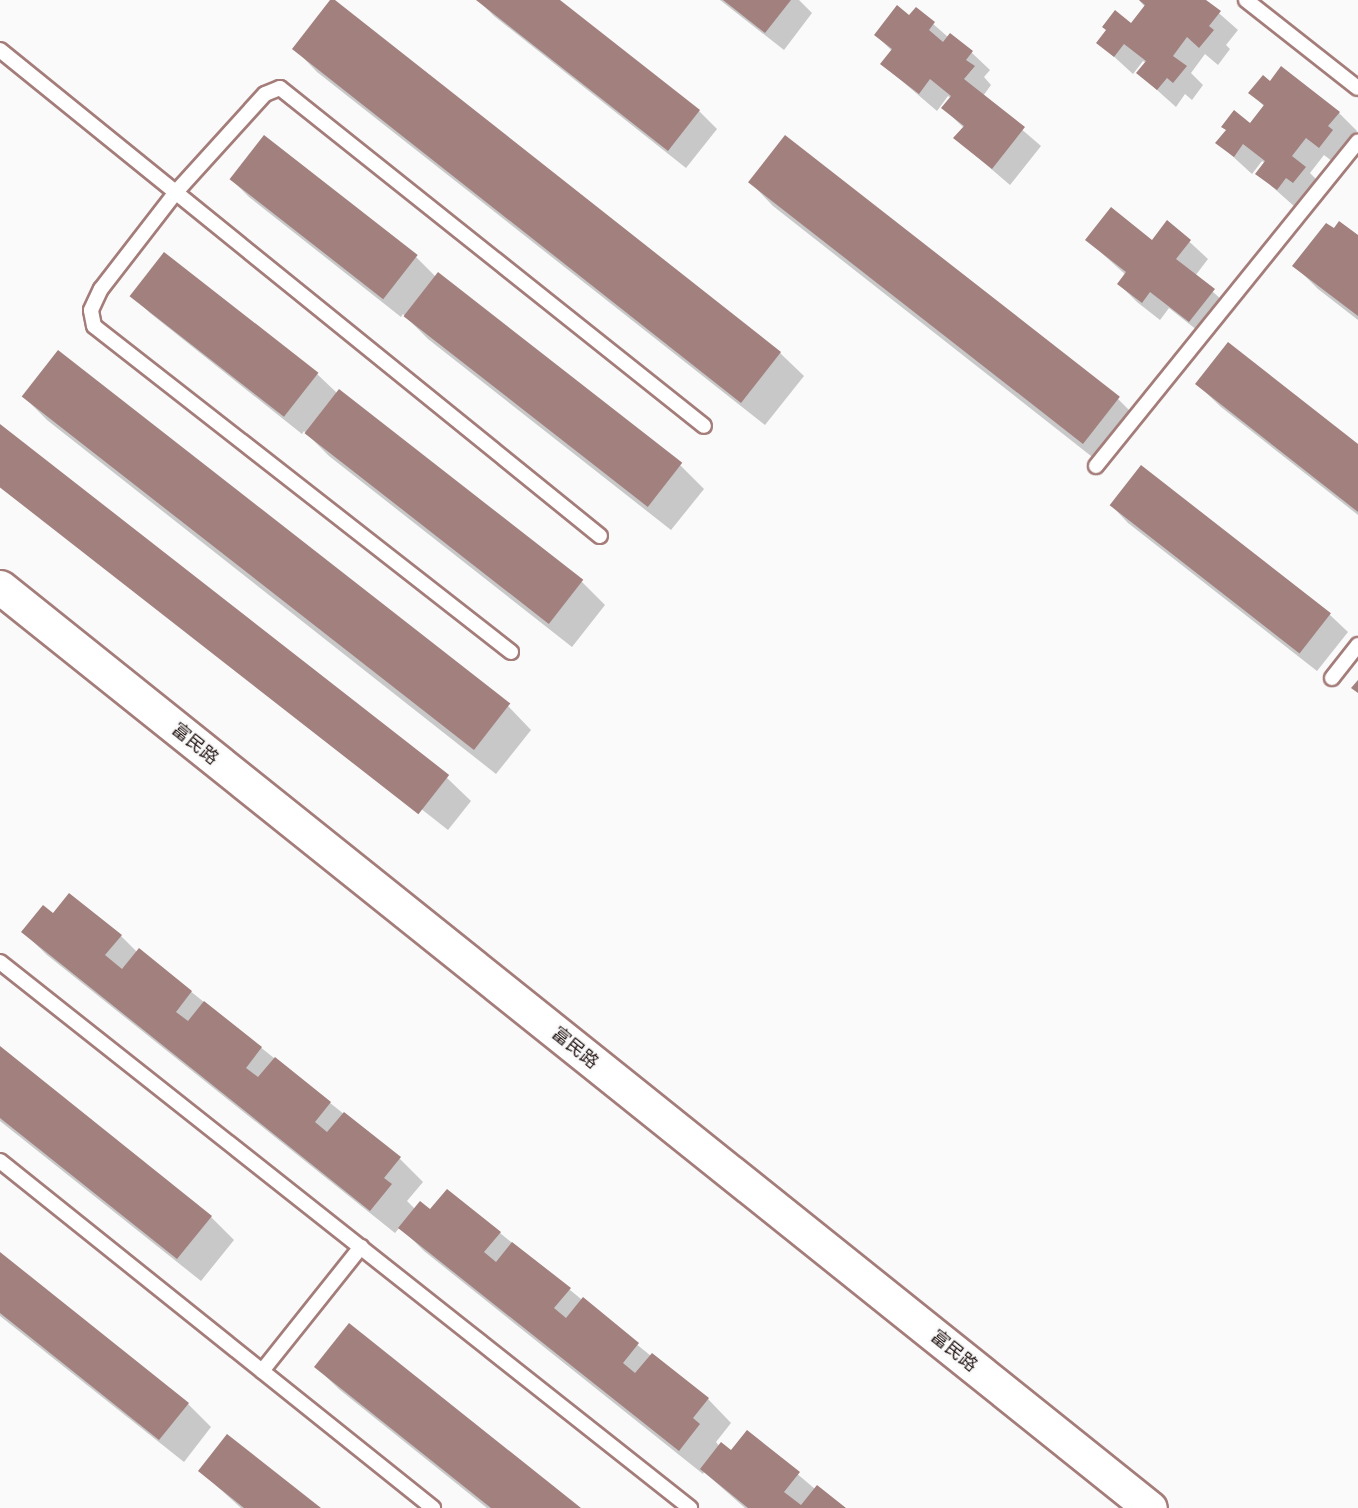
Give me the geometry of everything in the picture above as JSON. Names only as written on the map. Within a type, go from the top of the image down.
[{"type":"street","name":"富民路","points":[[0,587],[1150,1508]]},
{"type":"lane","points":[[1246,0],[1358,88]]},
{"type":"lane","points":[[0,50],[600,536]]},
{"type":"lane","points":[[511,652],[94,326],[91,310],[101,289],[176,192],[265,94],[280,88],[704,426]]},
{"type":"lane","points":[[1096,466],[1358,141]]},
{"type":"lane","points":[[1332,678],[1358,645]]},
{"type":"lane","points":[[0,962],[690,1508]]},
{"type":"lane","points":[[0,1161],[433,1508]]},
{"type":"lane","points":[[262,1371],[361,1247]]},
{"type":"building","points":[[330,0],[335,0],[781,352],[741,403],[292,49]]},
{"type":"building","points":[[476,0],[560,0],[700,110],[668,151]]},
{"type":"building","points":[[723,0],[791,0],[765,33]]},
{"type":"building","points":[[1139,0],[1206,0],[1221,11],[1209,26],[1214,30],[1199,48],[1187,37],[1173,56],[1187,66],[1173,83],[1167,78],[1157,90],[1136,73],[1146,61],[1124,44],[1114,57],[1096,43],[1106,30],[1102,27],[1115,10],[1131,23],[1145,5]]},
{"type":"building","points":[[897,5],[909,15],[916,7],[935,22],[929,30],[943,42],[950,33],[973,51],[966,60],[975,66],[964,79],[1025,127],[992,169],[953,138],[964,126],[941,108],[951,96],[930,79],[919,94],[880,64],[892,49],[874,35]]},
{"type":"building","points":[[1281,66],[1340,112],[1328,126],[1333,130],[1319,148],[1306,138],[1292,156],[1306,167],[1293,183],[1286,178],[1277,190],[1255,174],[1265,161],[1243,144],[1234,157],[1215,143],[1226,130],[1221,127],[1234,110],[1250,123],[1264,105],[1248,93],[1263,75],[1270,81]]},
{"type":"building","points":[[264,135],[418,255],[383,299],[230,179]]},
{"type":"building","points":[[785,135],[1120,397],[1083,444],[748,182]]},
{"type":"building","points":[[1111,207],[1152,240],[1167,220],[1191,240],[1176,259],[1215,289],[1189,322],[1150,292],[1142,303],[1117,284],[1126,272],[1085,240]]},
{"type":"building","points":[[1339,221],[1358,235],[1358,316],[1292,266],[1326,223],[1334,228]]},
{"type":"building","points":[[164,252],[318,373],[284,417],[130,296]]},
{"type":"building","points":[[438,272],[682,463],[648,507],[404,316]]},
{"type":"building","points":[[1228,342],[1358,444],[1358,512],[1195,384]]},
{"type":"building","points":[[58,350],[510,703],[474,750],[22,396]]},
{"type":"building","points":[[339,389],[583,580],[549,624],[305,433]]},
{"type":"building","points":[[0,424],[449,775],[418,814],[0,487]]},
{"type":"building","points":[[1141,465],[1331,613],[1300,654],[1110,505]]},
{"type":"building","points":[[1358,680],[1358,693],[1351,688]]},
{"type":"building","points":[[69,893],[122,935],[105,955],[122,969],[139,948],[192,991],[176,1012],[188,1021],[204,1001],[262,1047],[246,1068],[258,1077],[275,1057],[331,1102],[315,1122],[327,1132],[344,1112],[401,1157],[384,1178],[392,1184],[370,1211],[21,932],[43,905],[53,913]]},
{"type":"building","points":[[0,1046],[212,1216],[177,1259],[0,1118]]},
{"type":"building","points":[[447,1189],[501,1232],[484,1252],[496,1262],[512,1242],[571,1288],[554,1308],[566,1318],[583,1297],[639,1343],[623,1363],[635,1373],[652,1353],[709,1398],[693,1418],[700,1424],[679,1451],[398,1228],[420,1201],[430,1209]]},
{"type":"building","points":[[0,1252],[189,1403],[159,1440],[0,1313]]},
{"type":"building","points":[[349,1323],[581,1508],[491,1508],[314,1367]]},
{"type":"building","points":[[747,1430],[800,1472],[784,1492],[801,1505],[817,1485],[846,1508],[748,1508],[700,1469],[721,1442],[731,1450]]},
{"type":"building","points":[[227,1434],[321,1508],[244,1508],[198,1471]]}]
